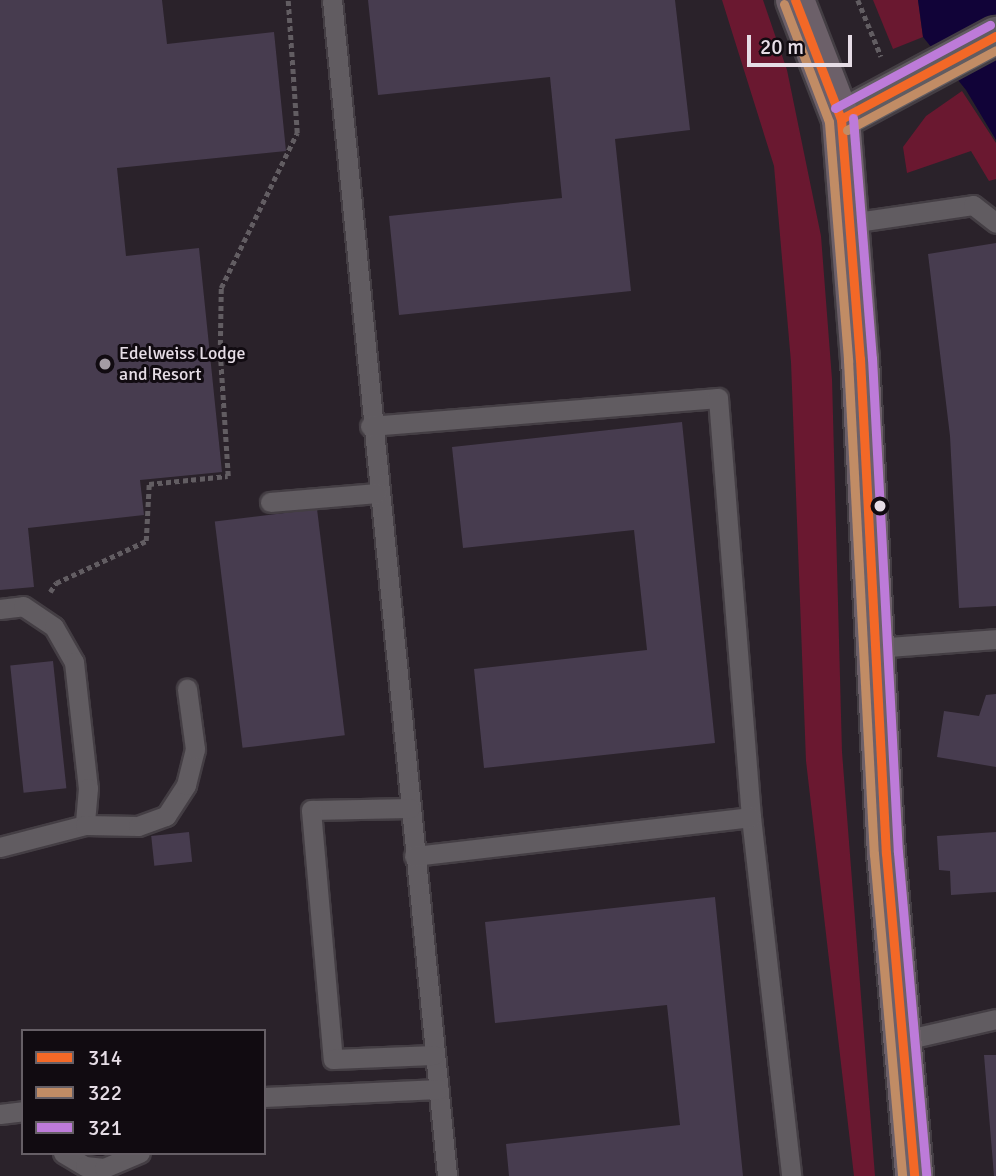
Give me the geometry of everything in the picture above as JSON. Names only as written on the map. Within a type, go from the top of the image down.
[{"type":"main road","points":[[795,0],[841,119],[850,223],[900,1041],[914,1176]]},
{"type":"street","points":[[841,119],[996,36]]},
{"type":"lane","points":[[332,0],[370,426],[447,1176]]},
{"type":"lane","points":[[850,223],[973,205],[996,223]]},
{"type":"lane","points":[[370,426],[718,398],[751,817],[791,1176]]},
{"type":"lane","points":[[270,502],[377,493]]},
{"type":"lane","points":[[0,609],[23,606],[54,627],[74,662],[88,788],[85,825]]},
{"type":"lane","points":[[874,648],[996,639]]},
{"type":"lane","points":[[0,847],[85,825],[138,826],[166,816],[186,785],[195,749],[187,689]]},
{"type":"lane","points":[[410,808],[311,810],[333,1059],[434,1055]]},
{"type":"lane","points":[[414,856],[751,817]]},
{"type":"lane","points":[[900,1041],[996,1019]]},
{"type":"lane","points":[[266,1097],[439,1089]]},
{"type":"lane","points":[[0,1114],[21,1111]]},
{"type":"lane","points":[[66,1155],[85,1166],[104,1168],[135,1155]]},
{"type":"path","points":[[36,615],[56,583],[146,541],[149,484],[228,476],[220,353],[221,288],[297,133],[288,0]]},
{"type":"path","points":[[858,0],[903,88]]},
{"type":"shaded area","points":[[722,0],[763,0],[787,70],[821,236],[832,379],[842,752],[875,1176],[854,1176],[806,761],[791,362],[774,166]]},
{"type":"shaded area","points":[[873,0],[918,0],[923,37],[893,49]]},
{"type":"shaded area","points":[[918,0],[996,0],[996,140],[966,90],[923,37]]},
{"type":"shaded area","points":[[962,91],[996,143],[996,179],[989,181],[971,151],[907,173],[903,147],[926,116]]},
{"type":"building","name":"Edelweiss Lodge and Resort","points":[[0,0],[162,0],[167,44],[274,32],[286,151],[117,168],[126,256],[199,248],[222,472],[140,480],[144,515],[28,528],[34,587],[0,590]]},
{"type":"building","points":[[368,0],[675,0],[690,130],[615,139],[631,291],[399,315],[389,216],[562,198],[550,77],[378,95]]},
{"type":"building","points":[[996,243],[996,606],[959,608],[950,436],[928,254]]},
{"type":"building","points":[[682,422],[715,743],[484,768],[474,669],[647,650],[634,530],[463,548],[452,447]]},
{"type":"building","points":[[317,509],[345,735],[243,748],[215,522]]},
{"type":"building","points":[[53,661],[66,788],[24,793],[10,665]]},
{"type":"building","points":[[996,694],[996,767],[937,757],[944,711],[979,716],[986,695]]},
{"type":"building","points":[[189,832],[192,862],[154,866],[151,836]]},
{"type":"building","points":[[996,832],[996,892],[951,895],[950,871],[939,870],[937,836]]},
{"type":"building","points":[[715,897],[743,1176],[509,1176],[506,1144],[680,1125],[667,1005],[495,1023],[485,922]]},
{"type":"building","points":[[984,1055],[996,1055],[996,1176],[994,1176]]},
{"type":"transit line","name":"314","points":[[795,0],[841,119],[860,359],[886,853],[914,1176]]},
{"type":"transit line","name":"322","points":[[784,4],[829,122],[848,360],[874,854],[902,1176]]},
{"type":"transit line","name":"321","points":[[835,108],[990,25]]},
{"type":"transit line","name":"314","points":[[841,119],[996,36]]},
{"type":"transit line","name":"322","points":[[847,130],[996,50]]},
{"type":"transit line","name":"321","points":[[853,118],[872,358],[898,852],[926,1175]]},
{"type":"place","name":"Edelweiss Lodge and Resort","points":[[105,364]]}]
